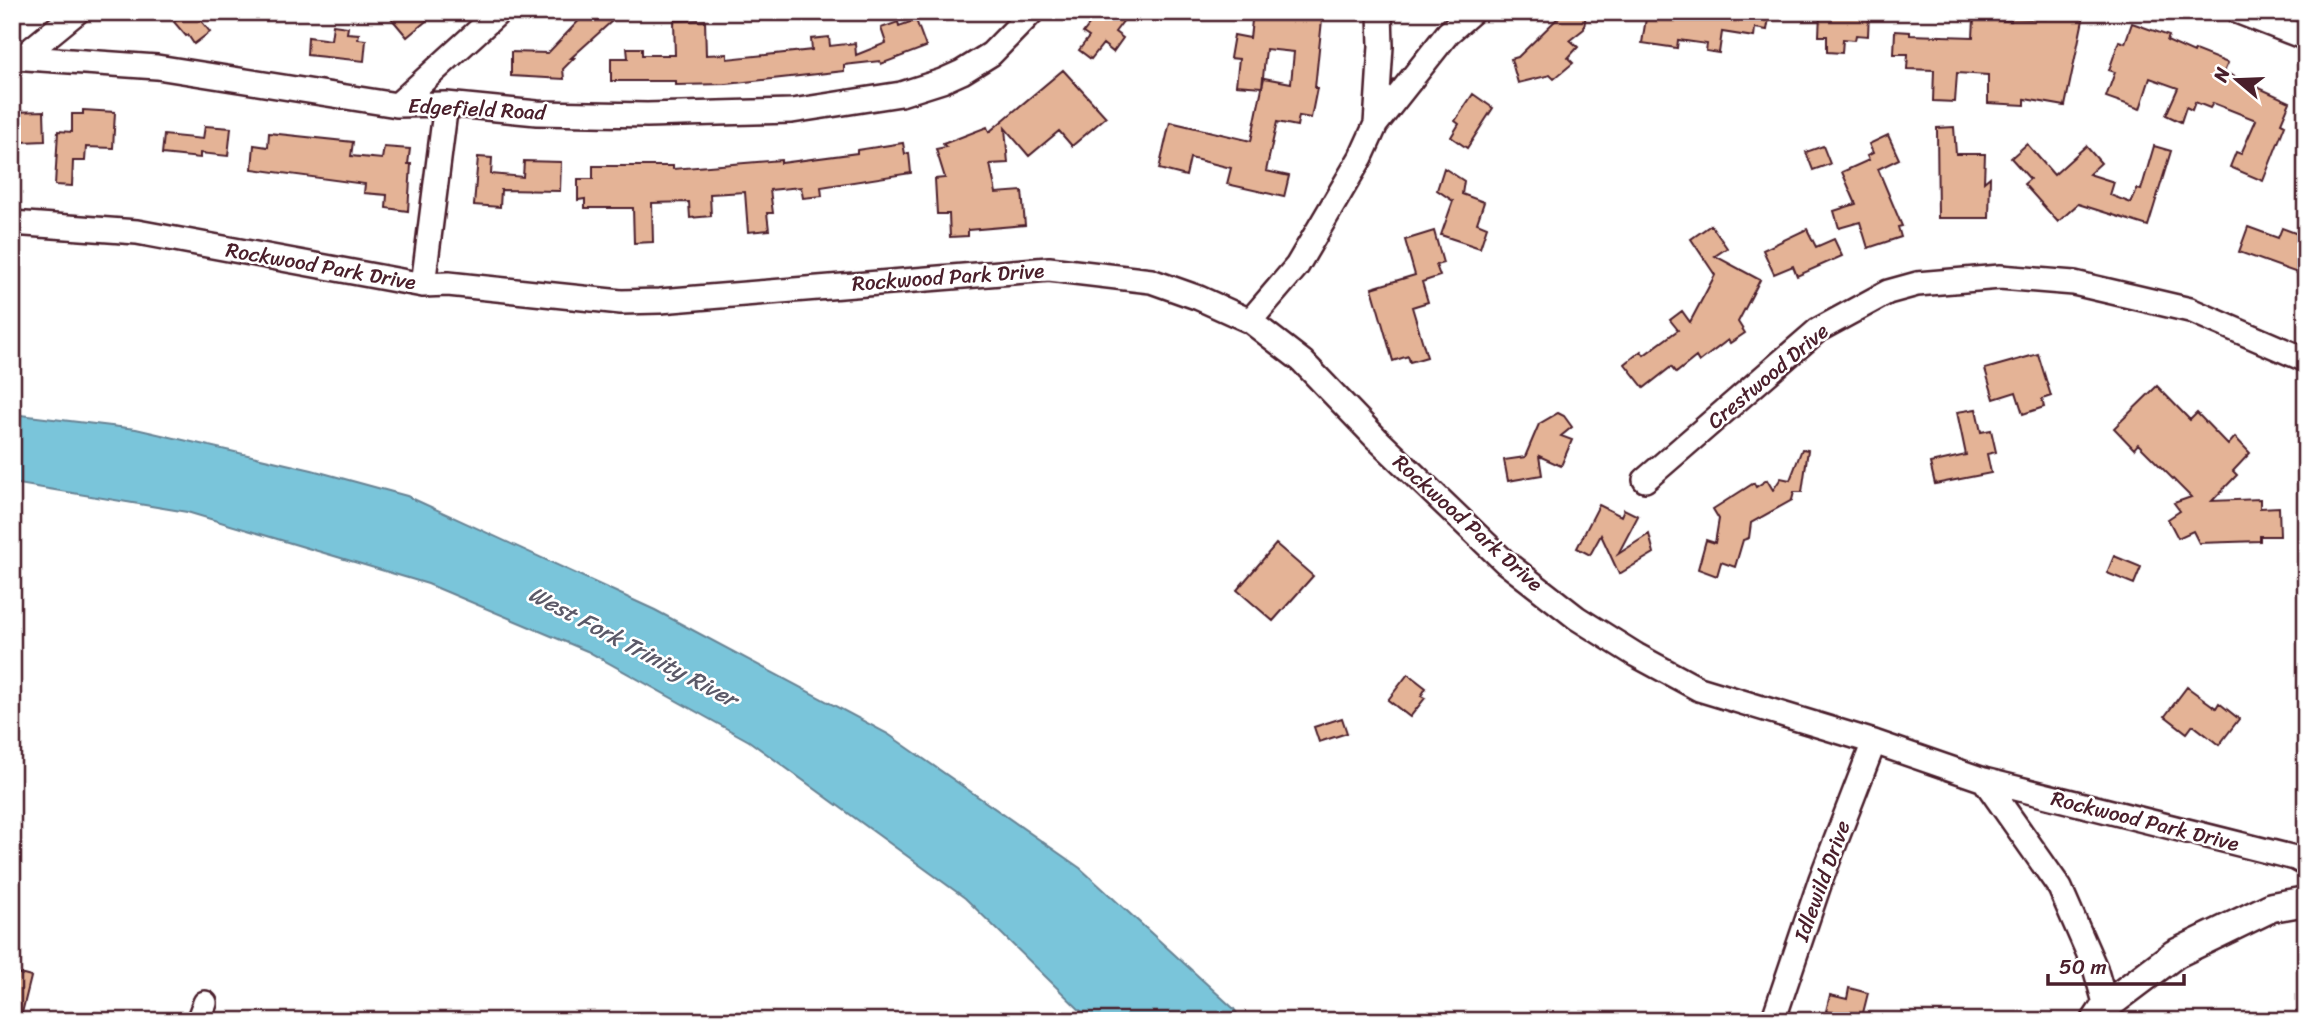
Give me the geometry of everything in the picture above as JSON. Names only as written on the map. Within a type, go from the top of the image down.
[{"type":"main road","points":[[2101,1013],[2175,954],[2272,907],[2306,901]]},
{"type":"street","points":[[17,57],[77,12]]},
{"type":"street","points":[[397,105],[499,12]]},
{"type":"street","name":"Edgefield Road","points":[[17,57],[157,67],[397,105],[446,104],[537,113],[647,116],[792,111],[901,94],[942,81],[991,54],[1032,12]]},
{"type":"street","points":[[1376,124],[1381,46],[1380,12]]},
{"type":"street","points":[[1250,321],[1297,266],[1344,188],[1376,124],[1448,33],[1472,12]]},
{"type":"street","points":[[2239,12],[2306,38]]},
{"type":"street","points":[[424,285],[446,104]]},
{"type":"street","name":"Rockwood Park Drive","points":[[12,223],[137,232],[424,285],[448,284],[621,302],[1049,269],[1151,281],[1199,298],[1250,321],[1302,361],[1376,438],[1504,562],[1577,618],[1636,656],[1699,689],[1874,742],[1984,780],[2306,864]]},
{"type":"street","name":"Crestwood Drive","points":[[1645,480],[1818,330],[1888,292],[1917,284],[2000,277],[2074,283],[2190,310],[2306,359]]},
{"type":"street","name":"Idlewild Drive","points":[[1773,1021],[1821,879],[1874,742]]},
{"type":"street","points":[[1984,780],[2060,888],[2095,968],[2101,1013]]},
{"type":"water","name":"West Fork Trinity River","points":[[12,414],[136,429],[312,470],[407,496],[655,610],[888,734],[1080,868],[1234,1009],[1242,1021],[1091,1021],[965,898],[749,741],[587,651],[428,584],[187,512],[12,483]]},
{"type":"building","points":[[173,12],[194,12],[210,32],[194,44],[174,22],[178,19]]},
{"type":"building","points":[[386,12],[437,12],[407,37]]},
{"type":"building","points":[[587,12],[622,12],[571,58],[574,58],[563,69],[564,79],[511,76],[511,52],[548,53]]},
{"type":"building","points":[[1099,12],[1130,12],[1115,32],[1123,38],[1113,52],[1103,44],[1091,59],[1079,50],[1089,37],[1083,33]]},
{"type":"building","points":[[1253,12],[1301,12],[1300,18],[1322,20],[1317,88],[1311,118],[1299,116],[1297,126],[1277,122],[1266,171],[1289,176],[1284,197],[1227,184],[1231,168],[1190,158],[1186,176],[1159,169],[1170,122],[1251,141],[1264,78],[1291,83],[1294,52],[1266,49],[1262,87],[1236,85],[1239,59],[1230,58],[1234,35],[1250,38]]},
{"type":"building","points":[[1564,12],[1586,12],[1584,29],[1570,40],[1578,47],[1568,58],[1573,63],[1554,79],[1550,75],[1518,83],[1511,59],[1518,57]]},
{"type":"building","points":[[1647,12],[1770,12],[1767,30],[1755,28],[1754,37],[1722,32],[1719,53],[1706,51],[1707,44],[1678,40],[1677,48],[1642,43]]},
{"type":"building","points":[[1849,12],[1869,12],[1868,36],[1856,35],[1855,40],[1843,39],[1842,53],[1827,52],[1827,36],[1819,36],[1820,13],[1849,15]]},
{"type":"building","points":[[2048,12],[2084,15],[2065,106],[2025,99],[2025,105],[1988,103],[1988,75],[1957,73],[1955,102],[1933,101],[1934,70],[1907,69],[1908,54],[1894,54],[1895,31],[1910,32],[1910,35],[1973,37],[1974,19],[2046,19]]},
{"type":"building","points":[[705,20],[706,55],[727,54],[727,59],[812,50],[811,39],[829,37],[830,46],[855,43],[856,55],[886,43],[881,28],[916,20],[926,47],[881,64],[880,61],[844,65],[844,71],[727,84],[676,85],[676,81],[611,81],[611,58],[628,58],[627,48],[642,48],[642,55],[675,55],[674,21]]},
{"type":"building","points":[[2132,23],[2169,36],[2167,41],[2194,53],[2195,50],[2228,63],[2224,72],[2290,102],[2281,123],[2285,125],[2263,181],[2230,167],[2236,152],[2241,154],[2256,120],[2213,103],[2210,108],[2195,102],[2192,110],[2186,107],[2181,122],[2166,115],[2178,88],[2150,78],[2140,109],[2106,97],[2115,72],[2109,70],[2119,41],[2125,43]]},
{"type":"building","points":[[333,25],[348,27],[347,33],[359,34],[358,39],[366,40],[364,61],[307,55],[308,37],[331,40]]},
{"type":"building","points":[[1063,70],[1106,117],[1072,146],[1059,131],[1029,156],[1005,128],[1008,163],[990,164],[996,193],[1022,191],[1025,225],[968,230],[968,236],[950,237],[949,214],[937,214],[935,179],[945,178],[936,149],[946,147],[943,144],[987,127],[989,132]]},
{"type":"building","points":[[1473,94],[1493,108],[1467,148],[1451,137],[1459,124],[1455,121]]},
{"type":"building","points":[[83,110],[115,112],[113,148],[86,147],[85,161],[73,161],[72,186],[55,185],[58,131],[72,132],[72,114],[83,114]]},
{"type":"building","points":[[44,111],[45,141],[22,142],[22,133],[12,134],[12,112]]},
{"type":"building","points":[[205,126],[231,128],[228,156],[200,153],[200,158],[162,154],[164,135],[203,139]]},
{"type":"building","points":[[1954,127],[1956,154],[1985,154],[1984,182],[1990,177],[1989,218],[1938,218],[1937,128]]},
{"type":"building","points":[[269,133],[353,142],[351,156],[382,159],[384,147],[410,149],[408,211],[386,208],[387,195],[364,193],[365,184],[252,169],[254,145],[268,147]]},
{"type":"building","points":[[1888,135],[1899,159],[1878,169],[1902,226],[1898,227],[1901,237],[1868,248],[1860,222],[1839,228],[1834,211],[1856,204],[1842,172],[1869,160],[1867,156],[1873,153],[1869,144]]},
{"type":"building","points":[[903,143],[905,154],[909,153],[911,173],[821,187],[822,196],[803,198],[801,187],[770,190],[773,213],[767,213],[769,230],[748,232],[745,192],[710,194],[711,216],[690,218],[689,202],[652,203],[653,242],[634,243],[633,208],[585,208],[585,199],[578,200],[578,179],[593,179],[593,166],[673,166],[673,169],[781,160],[781,163],[857,153],[857,150]]},
{"type":"building","points":[[2027,144],[2054,175],[2086,146],[2101,163],[2089,174],[2114,182],[2110,195],[2131,203],[2137,189],[2141,190],[2154,146],[2171,151],[2148,226],[2078,204],[2058,222],[2024,184],[2030,179],[2011,158]]},
{"type":"building","points":[[1823,146],[1830,164],[1813,170],[1806,152]]},
{"type":"building","points":[[478,157],[492,158],[491,174],[523,177],[524,161],[561,162],[560,191],[501,190],[500,207],[474,205]]},
{"type":"building","points":[[1444,168],[1464,181],[1462,194],[1484,202],[1477,223],[1487,227],[1480,248],[1441,235],[1453,201],[1437,190]]},
{"type":"building","points":[[1711,225],[1727,248],[1715,256],[1760,280],[1738,322],[1745,333],[1730,343],[1728,340],[1699,362],[1696,357],[1676,373],[1671,367],[1644,388],[1625,364],[1641,351],[1644,355],[1678,330],[1670,320],[1682,311],[1690,322],[1715,275],[1691,239]]},
{"type":"building","points":[[2248,227],[2278,238],[2282,228],[2306,237],[2306,276],[2239,252]]},
{"type":"building","points":[[1807,229],[1816,247],[1834,239],[1842,256],[1797,276],[1793,266],[1774,274],[1763,250]]},
{"type":"building","points":[[1434,231],[1443,263],[1436,265],[1440,276],[1422,282],[1428,302],[1412,307],[1427,357],[1410,362],[1408,356],[1393,361],[1372,288],[1415,275],[1405,240]]},
{"type":"building","points":[[2038,354],[2051,396],[2042,399],[2044,407],[2023,414],[2016,392],[1994,399],[1985,369]]},
{"type":"building","points":[[2157,386],[2190,420],[2197,413],[2228,445],[2235,437],[2250,453],[2233,471],[2237,475],[2212,501],[2260,499],[2260,508],[2279,507],[2280,536],[2260,536],[2260,541],[2199,543],[2193,531],[2178,538],[2168,519],[2180,511],[2174,503],[2191,497],[2138,444],[2134,449],[2114,428]]},
{"type":"building","points":[[1976,409],[1981,432],[1991,430],[1996,452],[1987,454],[1991,473],[1935,484],[1930,463],[1966,455],[1957,412]]},
{"type":"building","points":[[1558,413],[1564,416],[1572,427],[1561,436],[1572,440],[1561,466],[1539,456],[1542,475],[1508,481],[1504,460],[1525,457],[1539,424]]},
{"type":"building","points":[[1802,449],[1808,450],[1802,492],[1794,492],[1792,500],[1751,523],[1749,538],[1743,540],[1735,567],[1721,562],[1717,576],[1698,569],[1706,540],[1715,543],[1719,519],[1713,509],[1754,483],[1756,487],[1767,480],[1773,490],[1781,478],[1790,480]]},
{"type":"building","points":[[1599,505],[1621,516],[1624,509],[1638,516],[1618,554],[1649,534],[1654,553],[1619,574],[1601,535],[1590,555],[1577,548]]},
{"type":"building","points":[[1276,544],[1313,576],[1273,621],[1237,590]]},
{"type":"building","points":[[2114,556],[2141,567],[2134,584],[2107,573]]},
{"type":"building","points":[[1408,674],[1426,688],[1421,696],[1425,698],[1410,717],[1388,700]]},
{"type":"building","points":[[2187,687],[2216,708],[2219,703],[2239,719],[2219,745],[2193,725],[2187,733],[2165,716]]},
{"type":"building","points":[[1342,718],[1347,733],[1319,742],[1314,727]]},
{"type":"building","points":[[16,973],[31,977],[20,1021],[12,1021],[12,989]]},
{"type":"building","points":[[1849,988],[1868,993],[1861,1021],[1835,1021],[1837,1014],[1826,1011],[1830,995],[1847,999]]}]
